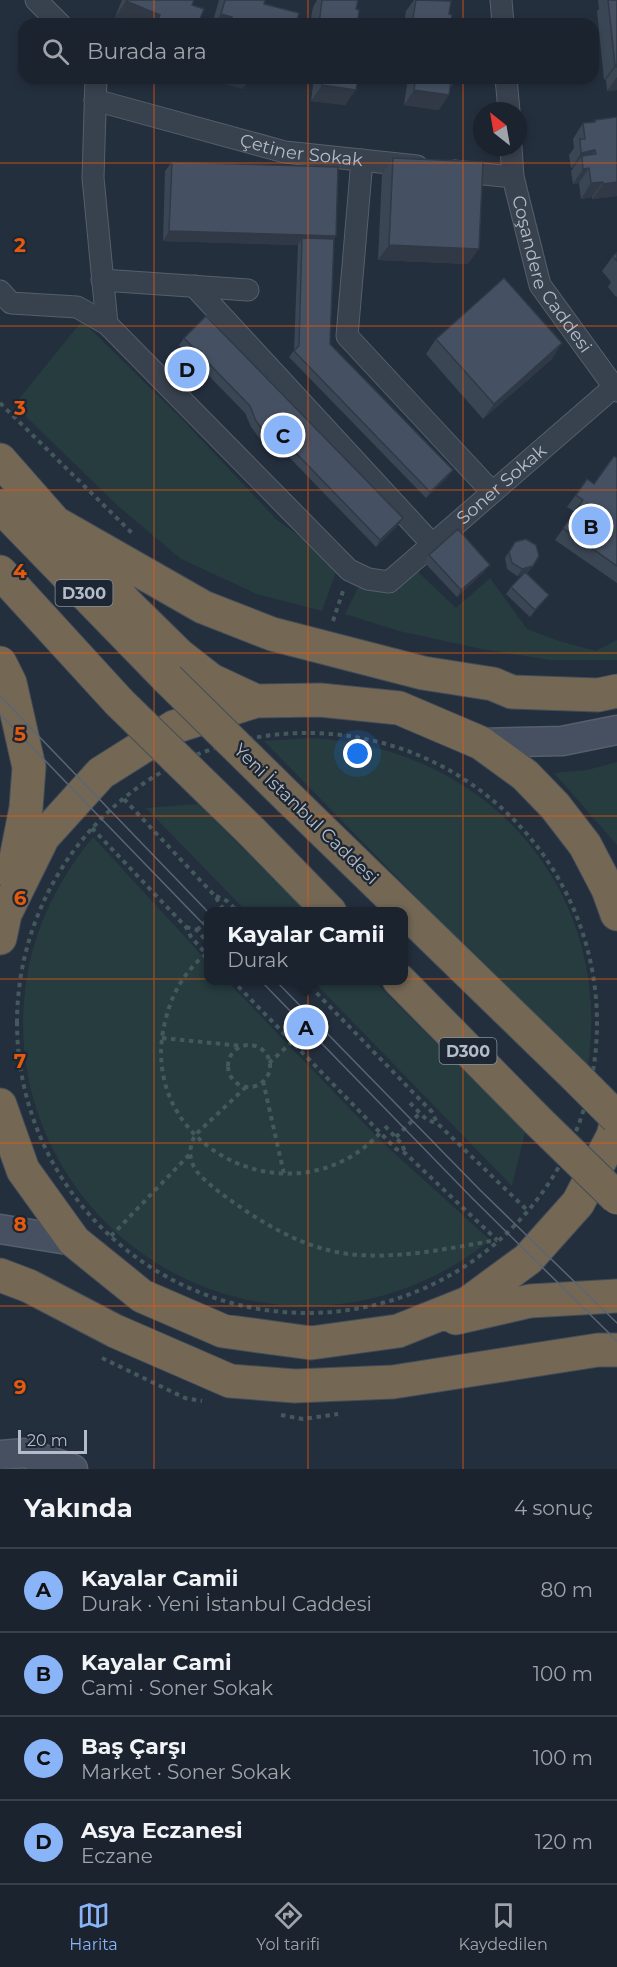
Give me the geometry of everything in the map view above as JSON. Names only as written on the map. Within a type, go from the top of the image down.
[{"type":"highway","points":[[0,460],[125,602],[179,655],[211,680],[256,701]]},
{"type":"highway","name":"Yeni İstanbul Caddesi","points":[[0,506],[168,679],[401,907]]},
{"type":"highway","points":[[54,522],[203,607],[272,634],[423,673],[493,684],[512,692],[598,695],[617,691]]},
{"type":"highway","name":"D300","points":[[0,572],[119,702],[325,907]]},
{"type":"highway","points":[[0,663],[10,683],[29,766],[26,808],[2,926]]},
{"type":"highway","points":[[2,926],[44,837],[101,773],[174,727],[256,701],[320,700],[399,708],[481,743],[525,775],[555,806],[585,845],[609,890],[617,914]]},
{"type":"highway","name":"Yeni İstanbul Caddesi","points":[[408,914],[617,1119]]},
{"type":"highway","name":"D300","points":[[403,985],[617,1198]]},
{"type":"highway","points":[[0,1105],[23,1170],[74,1241],[142,1296],[223,1331],[311,1343],[398,1331],[530,1300],[617,1296]]},
{"type":"highway","points":[[398,1331],[468,1303],[528,1259],[578,1203],[613,1136],[617,1119]]},
{"type":"highway","points":[[0,1275],[29,1286],[116,1331],[230,1381],[296,1386],[393,1382],[598,1350],[617,1350]]},
{"type":"street","points":[[36,0],[54,18]]},
{"type":"street","points":[[501,0],[502,18]]},
{"type":"street","points":[[96,84],[93,178],[107,324]]},
{"type":"street","points":[[506,84],[507,102]]},
{"type":"street","name":"Çetiner Sokak","points":[[95,100],[285,152],[513,177]]},
{"type":"street","name":"Coşandere Caddesi","points":[[512,156],[513,177],[540,285],[615,389]]},
{"type":"street","points":[[362,160],[347,336],[492,492]]},
{"type":"street","points":[[102,280],[248,290]]},
{"type":"street","points":[[194,286],[432,544]]},
{"type":"street","points":[[0,291],[11,303],[77,307],[107,324],[349,570]]},
{"type":"street","name":"Soner Sokak","points":[[349,570],[368,579],[389,582],[615,389]]},
{"type":"street","points":[[481,743],[562,741],[617,730]]},
{"type":"street","points":[[0,1229],[74,1241]]},
{"type":"street","points":[[0,1455],[25,1453],[73,1469]]},
{"type":"path","points":[[0,403],[136,537]]},
{"type":"path","points":[[333,622],[349,570]]},
{"type":"path","points":[[322,619],[343,625]]},
{"type":"path","points":[[309,733],[333,734],[382,743],[429,760],[471,784],[510,815],[541,851],[570,900],[589,953],[596,999],[596,1044],[583,1111],[560,1163],[527,1210],[497,1240],[452,1273],[402,1296],[348,1309],[300,1312],[268,1310],[236,1304],[191,1289],[149,1266],[111,1237],[73,1195],[44,1146],[23,1086],[17,1038],[17,1005],[21,973],[33,927],[57,876],[92,828],[124,799],[166,770],[212,750],[259,737],[309,733]]},
{"type":"path","points":[[124,799],[215,896],[221,907]]},
{"type":"path","points":[[92,828],[186,927],[190,937],[204,952]]},
{"type":"path","points":[[215,896],[227,901],[233,907]]},
{"type":"path","points":[[197,930],[204,924]]},
{"type":"path","points":[[186,927],[197,930],[204,938]]},
{"type":"path","points":[[204,957],[190,969],[174,995],[164,1023],[162,1038],[164,1073],[169,1093],[182,1118],[195,1135],[232,1162],[258,1171],[284,1174],[304,1173],[337,1164],[360,1151],[380,1133]]},
{"type":"path","points":[[236,985],[396,1149],[405,1153],[497,1240]]},
{"type":"path","points":[[308,985],[432,1112],[436,1123]]},
{"type":"path","points":[[162,1038],[254,1046],[260,1049],[267,1056],[268,1073],[263,1081],[255,1086],[240,1085],[232,1079],[228,1066],[232,1054],[243,1046]]},
{"type":"path","points":[[269,1063],[292,1042]]},
{"type":"path","points":[[263,1081],[284,1174]]},
{"type":"path","points":[[246,1087],[195,1135],[190,1145],[189,1155],[192,1165],[200,1175],[234,1203],[291,1236],[326,1249],[358,1255],[392,1255],[497,1240]]},
{"type":"path","points":[[410,1103],[427,1120],[436,1123],[527,1210]]},
{"type":"path","points":[[396,1137],[420,1113]]},
{"type":"path","points":[[385,1126],[402,1144],[405,1153]]},
{"type":"path","points":[[111,1237],[189,1155]]},
{"type":"green space","points":[[82,321],[180,417],[277,520],[310,544],[337,569],[322,611],[257,594],[181,559],[118,506],[14,405]]},
{"type":"green space","points":[[415,569],[456,608],[490,578],[527,629],[596,651],[617,640],[617,660],[550,660],[481,649],[399,631],[345,614],[361,582],[387,594]]},
{"type":"green space","points":[[310,738],[374,747],[433,768],[484,800],[527,841],[559,890],[581,945],[591,1007],[587,1072],[264,741]]},
{"type":"green space","points":[[617,762],[617,845],[554,773],[587,770]]},
{"type":"green space","points":[[198,804],[302,907],[242,907],[146,808]]},
{"type":"green space","points":[[93,837],[204,958],[204,985],[231,985],[382,1142],[490,1240],[451,1267],[408,1287],[362,1300],[315,1306],[251,1301],[192,1282],[140,1252],[96,1212],[60,1163],[36,1108],[24,1047],[26,983],[35,943],[49,906],[80,853]]},
{"type":"green space","points":[[317,985],[378,985],[525,1132],[512,1186]]},
{"type":"building","points":[[194,0],[192,5],[204,9],[200,18],[159,18],[160,15],[126,1]]},
{"type":"building","points":[[225,0],[265,0],[264,4],[299,13],[298,18],[232,18],[221,14]]},
{"type":"building","points":[[322,0],[358,0],[356,9],[359,10],[358,18],[320,18]]},
{"type":"building","points":[[416,0],[451,1],[449,14],[452,15],[452,18],[413,18]]},
{"type":"building","points":[[608,0],[617,0],[617,65],[615,65]]},
{"type":"building","points":[[322,84],[357,84],[356,90]]},
{"type":"building","points":[[415,84],[451,84],[449,95],[414,90]]},
{"type":"building","points":[[617,117],[617,182],[591,183],[589,168],[583,169],[582,156],[596,154],[595,150],[581,153],[580,139],[585,139],[583,123]]},
{"type":"building","points":[[393,158],[483,162],[479,249],[389,245]]},
{"type":"building","points":[[172,162],[338,167],[336,236],[169,231]]},
{"type":"building","points":[[302,238],[334,239],[330,344],[453,470],[430,492],[294,351],[299,346]]},
{"type":"building","points":[[504,278],[562,343],[494,404],[436,339]]},
{"type":"building","points":[[206,316],[403,518],[380,540],[292,449],[265,433],[256,421],[250,406],[184,338]]},
{"type":"building","points":[[614,456],[617,458],[617,566],[563,528],[583,500],[576,495],[587,479],[594,484]]},
{"type":"building","points":[[458,529],[490,565],[461,590],[429,555]]},
{"type":"building","points":[[526,539],[536,545],[539,556],[533,566],[522,569],[512,563],[509,552],[515,542]]},
{"type":"building","points":[[525,572],[549,595],[535,610],[511,587]]},
{"type":"tram line","points":[[0,696],[204,908]]},
{"type":"tram line","points":[[0,714],[204,925]]},
{"type":"tram line","points":[[265,985],[472,1198],[617,1341]]},
{"type":"tram line","points":[[280,985],[480,1190],[617,1323]]},
{"type":"place","name":"Asya Eczanesi","points":[[187,369]]},
{"type":"place","name":"Baş Çarşı","points":[[283,435]]},
{"type":"place","name":"Kayalar Cami","points":[[591,526]]},
{"type":"place","name":"Kayalar Camii","points":[[306,1027]]}]
